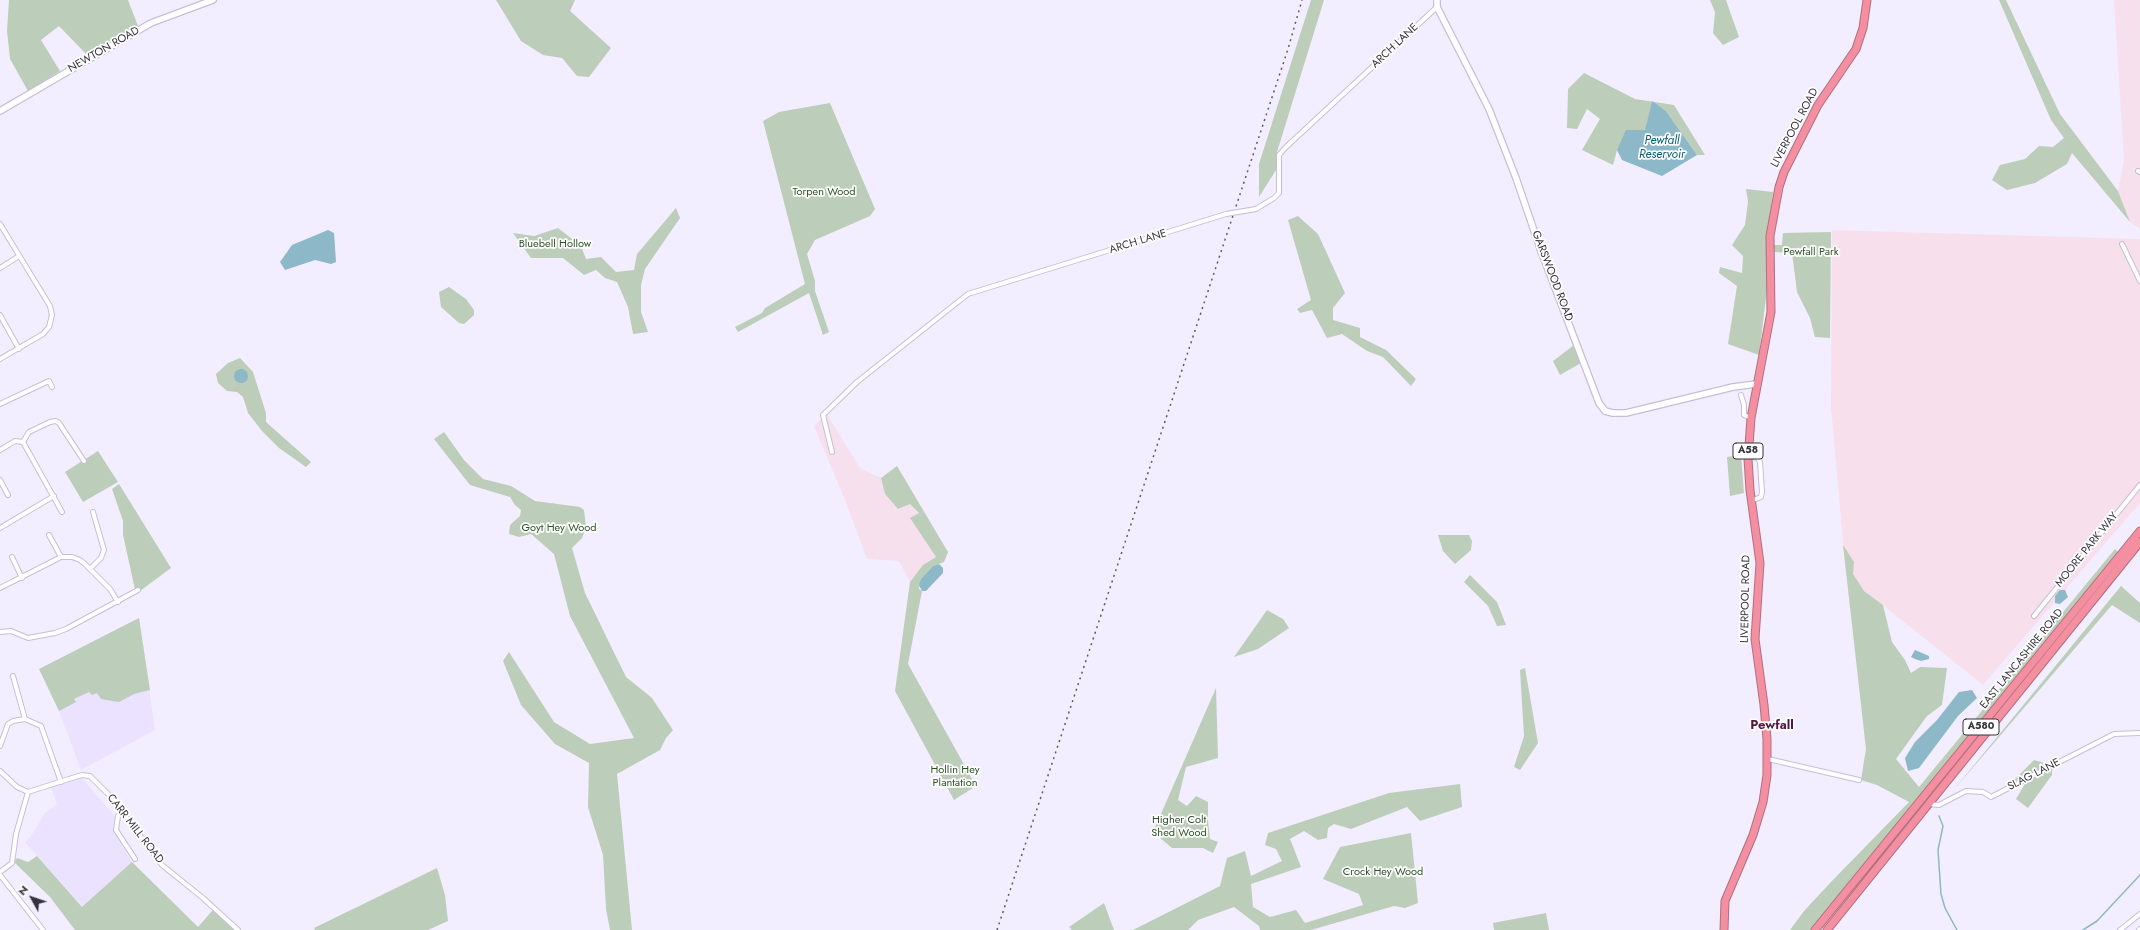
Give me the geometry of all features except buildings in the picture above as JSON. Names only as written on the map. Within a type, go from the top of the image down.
[{"type":"highway","name":"LIVERPOOL ROAD","points":[[1724,930],[1725,901],[1748,849],[1763,802],[1768,759],[1764,706],[1755,639],[1760,563],[1751,501],[1748,456],[1751,418],[1756,384],[1771,312],[1770,236],[1781,179],[1810,118],[1856,49],[1863,28],[1867,0]]},
{"type":"highway","name":"EAST LANCASHIRE ROAD","points":[[1827,930],[2140,531]]},
{"type":"highway","name":"EAST LANCASHIRE ROAD","points":[[1815,930],[1924,806],[2140,542]]},
{"type":"street","name":"NEWTON ROAD","points":[[0,111],[152,23],[213,0]]},
{"type":"street","name":"GARSWOOD ROAD","points":[[1437,0],[1437,7],[1489,109],[1516,178],[1541,251],[1599,403],[1604,411],[1626,413],[1733,387],[1756,384]]},
{"type":"street","name":"ARCH LANE","points":[[832,452],[822,415],[857,382],[968,294],[1226,214],[1256,209],[1274,198],[1279,193],[1279,155],[1437,7]]},
{"type":"street","points":[[0,224],[50,306],[52,315],[47,331],[0,359]]},
{"type":"street","points":[[2122,244],[2140,281]]},
{"type":"street","points":[[0,268],[20,256]]},
{"type":"street","points":[[0,315],[19,349]]},
{"type":"street","points":[[0,404],[49,381],[52,387]]},
{"type":"street","points":[[1737,400],[1741,397],[1744,416],[1751,418]]},
{"type":"street","points":[[23,442],[29,432],[50,422],[56,421],[59,423],[84,461]]},
{"type":"street","points":[[0,450],[15,441],[23,442]]},
{"type":"street","points":[[23,442],[62,512]]},
{"type":"street","points":[[1748,456],[1758,458],[1761,470],[1761,497],[1751,501]]},
{"type":"street","points":[[0,480],[8,495]]},
{"type":"street","name":"MOORE PARK WAY","points":[[2034,616],[2140,485]]},
{"type":"street","points":[[0,528],[54,496]]},
{"type":"street","points":[[90,569],[101,558],[104,550],[93,512]]},
{"type":"street","points":[[49,535],[61,558]]},
{"type":"street","points":[[12,557],[22,578]]},
{"type":"street","points":[[0,588],[61,558],[72,557],[80,560],[90,569],[110,589],[118,602]]},
{"type":"street","points":[[0,632],[11,631],[28,638],[44,636],[66,629],[138,590]]},
{"type":"street","points":[[13,676],[25,719]]},
{"type":"street","points":[[0,746],[8,724],[13,721],[25,719],[41,726],[61,782]]},
{"type":"street","name":"SLAG LANE","points":[[1924,806],[1939,805],[1966,792],[1983,792],[1991,797],[2114,734],[2140,733]]},
{"type":"street","points":[[1768,759],[1859,780]]},
{"type":"street","points":[[0,771],[17,787],[28,792],[16,834],[12,863],[0,872]]},
{"type":"street","name":"CARR MILL ROAD","points":[[28,792],[82,775],[90,776],[112,798],[162,865],[203,898],[238,930]]},
{"type":"street","points":[[122,812],[118,816],[116,830],[134,859]]},
{"type":"street","points":[[0,875],[43,930]]},
{"type":"street","points":[[2120,930],[2140,914]]},
{"type":"shaded area","points":[[2114,0],[2140,0],[2140,229],[2130,222],[2118,191],[2124,160]]},
{"type":"shaded area","points":[[1832,230],[2140,239],[2140,503],[1983,685],[1846,576],[1831,407]]},
{"type":"shaded area","points":[[827,414],[860,468],[881,478],[885,494],[899,509],[910,504],[919,514],[910,518],[936,557],[923,565],[910,582],[899,561],[867,559],[845,500],[814,426]]},
{"type":"shaded area","points":[[139,618],[155,730],[81,770],[59,711],[39,669]]},
{"type":"shaded area","points":[[81,777],[114,815],[113,831],[132,862],[198,927],[213,910],[236,930],[103,930],[25,842],[31,836],[45,813],[57,804],[51,787]]},
{"type":"green space","points":[[9,0],[128,0],[138,26],[86,54],[59,26],[41,40],[60,71],[28,91],[10,59],[7,31]]},
{"type":"green space","points":[[496,0],[575,0],[570,11],[611,48],[589,77],[577,76],[562,58],[543,55],[521,41]]},
{"type":"green space","points":[[1311,0],[1324,0],[1277,152],[1276,170],[1259,197],[1259,164]]},
{"type":"green space","points":[[1710,0],[1726,0],[1739,37],[1723,45],[1713,33],[1715,12]]},
{"type":"green space","points":[[1999,0],[2006,0],[2060,114],[2118,191],[2130,222],[2072,153],[2067,164],[2035,183],[2007,190],[1992,180],[2000,165],[2025,159],[2039,146],[2053,147],[2064,138],[2051,120]]},
{"type":"green space","points":[[1584,73],[1635,99],[1674,105],[1705,155],[1697,155],[1666,111],[1652,102],[1645,131],[1617,150],[1613,165],[1582,150],[1600,119],[1587,109],[1577,129],[1567,128],[1568,89]]},
{"type":"green space","name":"Torpen Wood","points":[[830,103],[875,209],[870,216],[815,240],[807,254],[815,281],[815,291],[829,332],[823,335],[809,293],[738,332],[735,327],[762,313],[765,308],[805,284],[763,121],[779,112]]},
{"type":"green space","points":[[1746,189],[1773,192],[1766,247],[1768,281],[1759,355],[1728,344],[1737,286],[1719,273],[1720,267],[1742,273],[1743,256],[1732,245],[1745,225],[1748,202]]},
{"type":"green space","name":"Bluebell Hollow","points":[[676,208],[680,218],[645,269],[641,285],[641,312],[648,332],[633,334],[628,307],[617,282],[605,278],[596,270],[584,275],[563,258],[531,258],[513,233],[534,236],[558,228],[581,246],[586,259],[601,257],[616,272],[634,270],[637,254]]},
{"type":"green space","points":[[1298,216],[1318,234],[1345,293],[1333,308],[1333,320],[1360,328],[1360,337],[1386,350],[1416,379],[1411,386],[1383,357],[1367,351],[1342,334],[1327,338],[1312,310],[1300,313],[1297,309],[1311,300],[1288,220]]},
{"type":"green space","name":"Pewfall Park","points":[[1831,232],[1830,338],[1815,337],[1810,318],[1797,292],[1792,253],[1773,252],[1773,245],[1782,245],[1783,233]]},
{"type":"green space","points":[[449,287],[466,299],[474,310],[474,315],[464,324],[459,323],[441,307],[439,292]]},
{"type":"green space","points":[[1574,345],[1581,363],[1560,375],[1553,361]]},
{"type":"green space","points":[[240,358],[253,372],[266,413],[266,422],[311,462],[306,467],[279,448],[262,431],[248,413],[243,397],[237,392],[227,391],[218,383],[216,374],[228,363]]},
{"type":"green space","name":"Goyt Hey Wood","points":[[444,432],[464,460],[483,479],[511,486],[535,501],[580,507],[584,510],[586,527],[582,538],[572,548],[585,593],[626,677],[652,698],[673,730],[666,738],[660,750],[617,774],[632,930],[610,930],[606,909],[603,855],[588,807],[589,763],[555,744],[521,705],[503,661],[509,652],[554,722],[590,744],[634,738],[570,616],[554,554],[531,534],[519,537],[509,534],[510,525],[520,516],[521,510],[515,505],[510,497],[470,485],[434,439]]},
{"type":"green space","points":[[98,451],[118,482],[83,502],[65,472]]},
{"type":"green space","points":[[1741,455],[1744,493],[1730,496],[1727,457]]},
{"type":"green space","name":"Hollin Hey Plantation","points":[[897,466],[948,552],[944,562],[933,566],[921,579],[919,589],[922,591],[908,664],[976,786],[954,800],[895,691],[910,582],[923,565],[936,557],[910,518],[919,513],[910,504],[898,509],[885,494],[881,478]]},
{"type":"green space","points":[[119,484],[171,568],[136,594],[123,535],[123,521],[112,489]]},
{"type":"green space","points":[[1438,535],[1469,535],[1472,541],[1471,550],[1455,564],[1443,551]]},
{"type":"green space","points":[[1843,545],[1854,562],[1853,574],[1864,591],[1883,605],[1892,642],[1905,660],[1911,673],[1920,667],[1947,668],[1942,705],[1927,716],[1896,759],[1919,787],[2115,549],[2118,552],[1811,930],[1790,930],[1804,911],[1830,883],[1909,802],[1877,785],[1861,780],[1866,749]]},
{"type":"green space","points":[[1470,575],[1497,602],[1506,625],[1497,626],[1488,606],[1464,582]]},
{"type":"green space","points":[[2121,586],[2140,603],[2140,623],[2112,605],[1952,792]]},
{"type":"green space","points":[[1267,610],[1283,619],[1289,628],[1258,649],[1234,657]]},
{"type":"green space","points":[[139,618],[150,690],[134,694],[119,702],[101,699],[97,693],[92,695],[89,692],[74,699],[76,702],[59,711],[39,669]]},
{"type":"green space","points":[[1525,668],[1538,743],[1520,770],[1514,767],[1524,736],[1520,670]]},
{"type":"green space","name":"Higher Colt Shed Wood","points":[[1216,688],[1218,758],[1186,767],[1178,800],[1187,806],[1196,796],[1208,802],[1210,839],[1218,842],[1213,853],[1203,848],[1172,848],[1153,832]]},
{"type":"green space","points":[[2034,760],[2049,764],[2052,769],[2052,775],[2028,808],[2016,799],[2026,782],[2024,778],[2013,781]]},
{"type":"green space","name":"Crock Hey Wood","points":[[1460,784],[1462,807],[1420,821],[1407,807],[1351,829],[1334,824],[1328,828],[1327,838],[1318,840],[1304,831],[1290,839],[1301,867],[1251,884],[1253,907],[1270,917],[1296,910],[1305,923],[1363,905],[1359,894],[1323,879],[1340,847],[1411,833],[1418,903],[1405,908],[1394,906],[1311,930],[1260,930],[1259,926],[1234,907],[1198,920],[1188,930],[1133,930],[1220,886],[1227,858],[1245,851],[1251,876],[1282,861],[1276,849],[1265,845],[1268,833],[1389,793]]},
{"type":"green space","points":[[37,856],[82,907],[132,862],[198,927],[213,910],[236,930],[75,930],[50,897],[14,862],[17,858],[28,862]]},
{"type":"green space","points":[[437,868],[445,895],[448,921],[428,930],[315,930],[314,928]]},
{"type":"green space","points":[[1104,903],[1114,930],[1072,930],[1069,927]]},
{"type":"green space","points":[[1546,913],[1549,930],[1494,930],[1493,923]]},
{"type":"water","name":"Pewfall Reservoir","points":[[1652,101],[1666,111],[1697,155],[1662,176],[1622,160],[1617,150],[1626,130],[1645,130]]},
{"type":"water","points":[[328,230],[334,233],[336,262],[331,264],[315,260],[285,270],[280,262],[292,245]]},
{"type":"water","points":[[241,369],[246,371],[248,376],[246,381],[241,383],[236,381],[234,376],[236,371]]},
{"type":"water","points":[[939,564],[943,568],[943,573],[926,591],[922,591],[919,585],[921,579],[933,566]]},
{"type":"water","points":[[2060,590],[2065,590],[2068,597],[2060,604],[2055,603],[2055,596]]},
{"type":"water","points":[[1915,650],[1929,656],[1929,659],[1921,661],[1911,657]]},
{"type":"water","points":[[1972,690],[1977,698],[1958,716],[1919,768],[1908,771],[1905,758],[1915,742],[1937,720],[1959,692]]},
{"type":"waterway","points":[[1939,816],[1943,826],[1938,850],[1941,894],[1945,908],[1957,930]]},
{"type":"waterway","points":[[2083,930],[2097,921],[2140,875]]},
{"type":"railway","points":[[997,930],[1288,49],[1302,0]]},
{"type":"district","name":"Pewfall","points":[[1772,726]]}]
